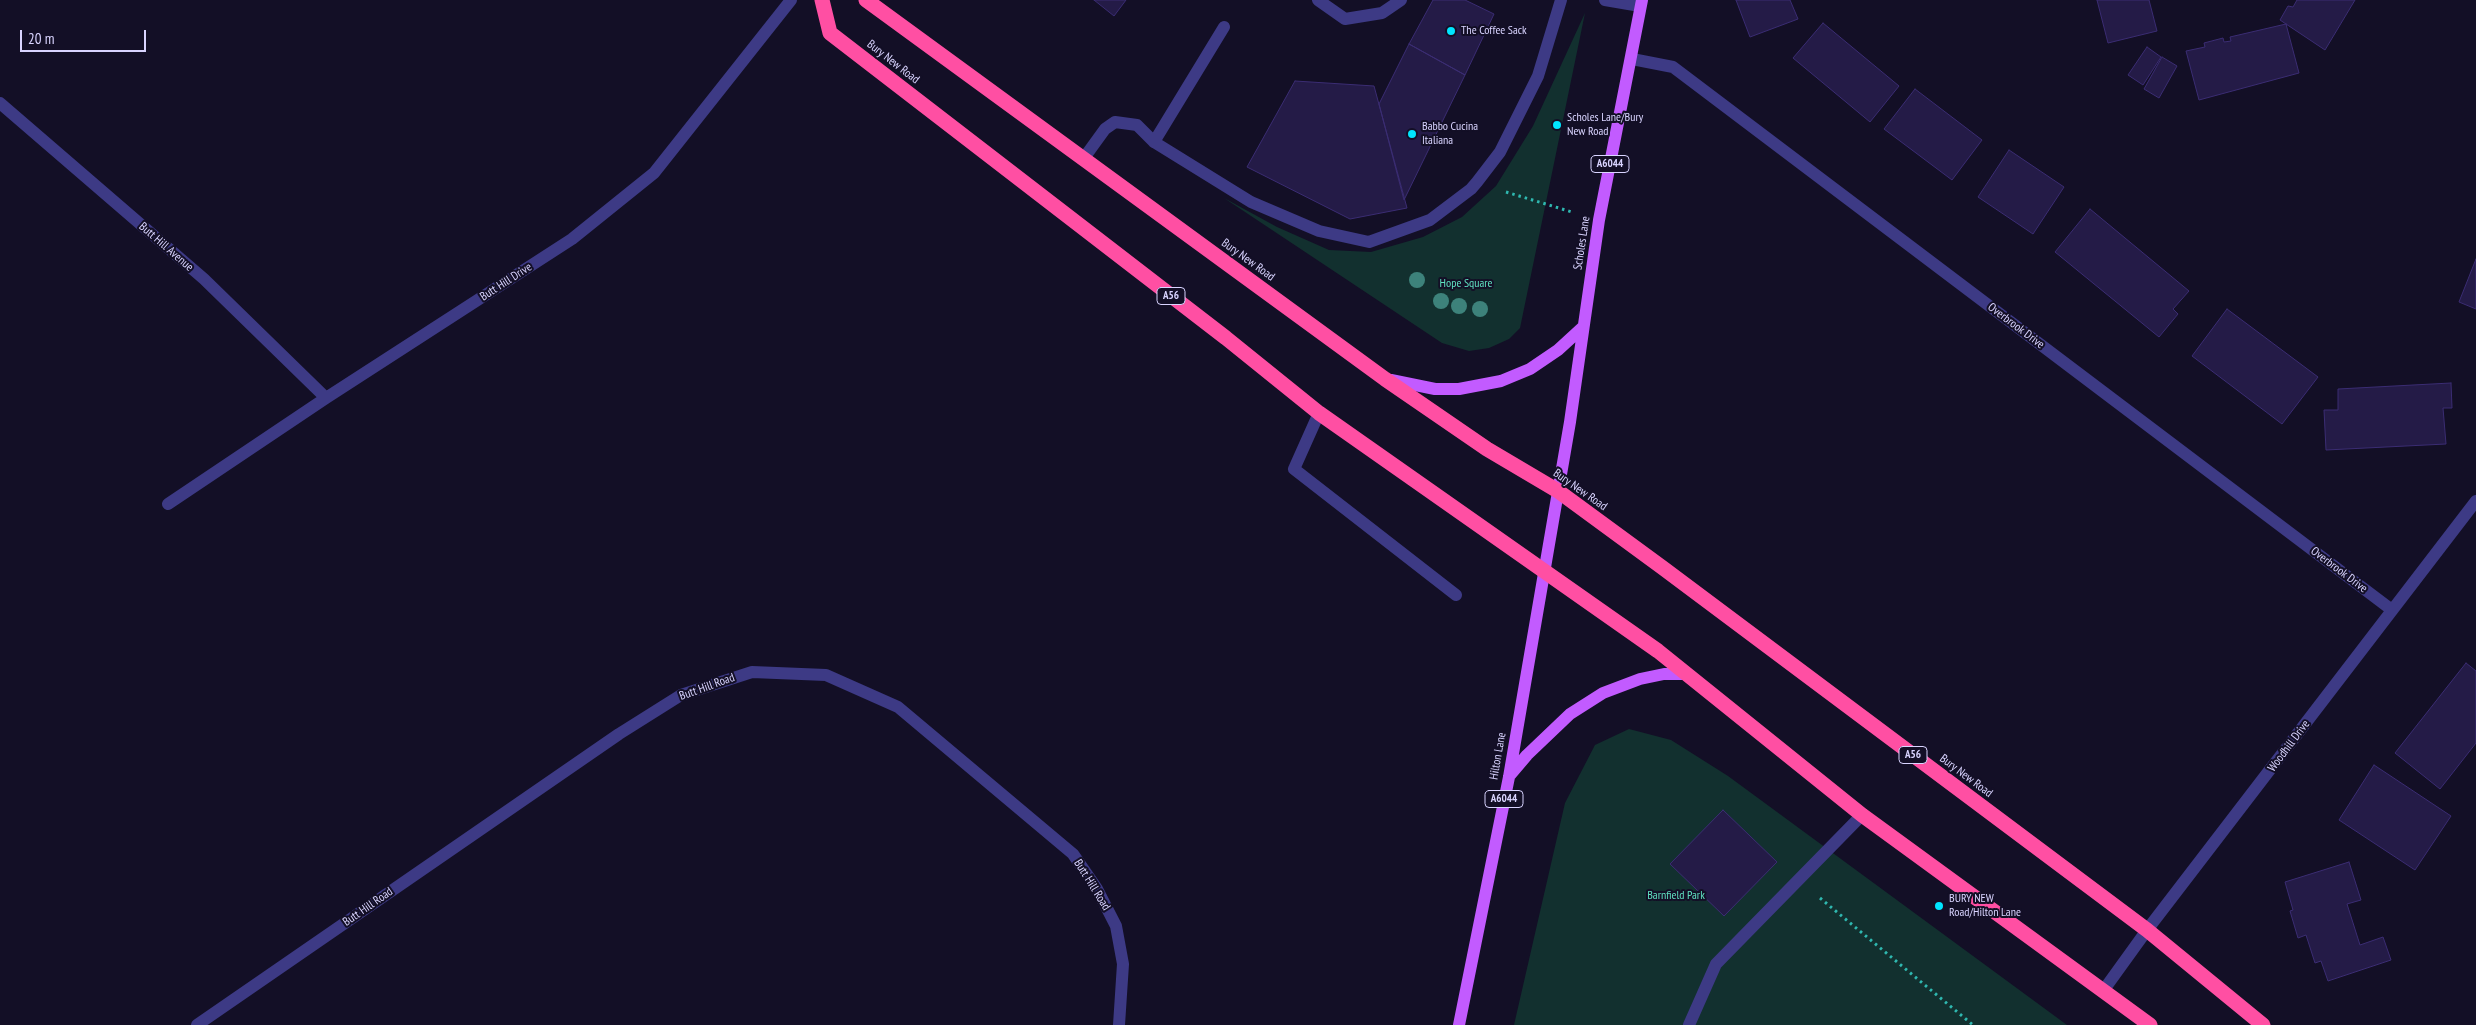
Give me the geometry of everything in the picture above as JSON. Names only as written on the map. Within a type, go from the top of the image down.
[{"type":"highway","name":"Bury New Road","points":[[822,0],[830,33],[1226,338],[1319,413],[1687,674],[1862,814],[2150,1025]]},
{"type":"highway","name":"Bury New Road","points":[[866,0],[1385,379],[1486,449],[1558,491],[2146,930],[2262,1025]]},
{"type":"main road","name":"Scholes Lane","points":[[1558,491],[1570,422],[1599,220],[1632,59],[1641,3]]},
{"type":"main road","points":[[1385,379],[1435,389],[1459,389],[1494,383],[1530,369],[1558,350],[1582,328]]},
{"type":"main road","name":"Hilton Lane","points":[[1459,1025],[1509,777],[1558,491]]},
{"type":"main road","points":[[1509,777],[1527,755],[1570,714],[1602,693],[1640,679],[1687,674]]},
{"type":"street","name":"Butt Hill Drive","points":[[168,504],[326,398],[572,239],[654,173],[791,0]]},
{"type":"street","points":[[1318,0],[1346,19],[1382,13],[1401,0]]},
{"type":"street","points":[[1084,158],[1105,129],[1115,122],[1137,125],[1154,142],[1251,202],[1319,231],[1369,242],[1430,220],[1471,189],[1477,182],[1500,152],[1538,76],[1561,0]]},
{"type":"street","points":[[1605,0],[1641,3]]},
{"type":"street","points":[[1154,142],[1224,27]]},
{"type":"street","name":"Overbrook Drive","points":[[1632,59],[1673,67],[2392,610]]},
{"type":"street","name":"Butt Hill Avenue","points":[[0,103],[204,279],[326,398]]},
{"type":"street","points":[[1319,413],[1294,469],[1456,595]]},
{"type":"street","name":"Woodhill Drive","points":[[2102,991],[2146,930],[2476,502]]},
{"type":"street","name":"Butt Hill Road","points":[[197,1025],[619,734],[681,695],[752,672],[826,675],[898,707],[1073,854],[1097,889],[1116,926],[1123,964],[1119,1025]]},
{"type":"street","points":[[1689,1025],[1716,964],[1862,814]]},
{"type":"path","points":[[1477,182],[1599,220]]},
{"type":"path","points":[[1798,880],[1973,1025]]},
{"type":"green space","name":"Hope Square","points":[[1585,13],[1520,328],[1509,339],[1489,348],[1469,351],[1442,343],[1224,198],[1277,227],[1329,250],[1371,252],[1423,237],[1462,217],[1496,186],[1533,126]]},
{"type":"green space","name":"Barnfield Park","points":[[1629,729],[1671,740],[1728,776],[2067,1025],[1514,1025],[1565,803],[1595,745]]},
{"type":"building","points":[[1094,0],[1126,0],[1114,16]]},
{"type":"building","name":"The Coffee Sack","points":[[1433,0],[1465,0],[1494,14],[1465,75],[1409,44]]},
{"type":"building","points":[[1736,0],[1790,0],[1798,19],[1750,37]]},
{"type":"building","points":[[2097,0],[2149,0],[2157,31],[2108,43]]},
{"type":"building","points":[[2297,0],[2355,0],[2325,50],[2280,20],[2288,6],[2293,7]]},
{"type":"building","points":[[1823,23],[1899,86],[1870,122],[1793,58]]},
{"type":"building","points":[[2286,24],[2299,73],[2199,100],[2186,51],[2205,47],[2204,43],[2223,38],[2224,42],[2231,41],[2230,37]]},
{"type":"building","name":"Babbo Cucina Italiana","points":[[1409,44],[1465,75],[1404,200],[1379,104]]},
{"type":"building","points":[[2147,47],[2161,57],[2143,85],[2128,75]]},
{"type":"building","points":[[2162,57],[2177,66],[2159,98],[2144,89]]},
{"type":"building","points":[[1295,81],[1374,86],[1407,208],[1350,219],[1247,167]]},
{"type":"building","points":[[1915,89],[1982,140],[1952,180],[1884,129]]},
{"type":"building","points":[[2009,150],[2064,187],[2033,234],[1978,197]]},
{"type":"building","points":[[2090,209],[2189,291],[2173,309],[2178,314],[2159,337],[2055,252]]},
{"type":"building","points":[[2476,259],[2476,309],[2459,302]]},
{"type":"building","points":[[2227,309],[2318,377],[2282,424],[2192,356]]},
{"type":"building","points":[[2451,383],[2452,408],[2443,408],[2446,444],[2326,450],[2324,410],[2338,410],[2338,389]]},
{"type":"building","points":[[2466,663],[2476,671],[2476,743],[2440,789],[2395,753]]},
{"type":"building","points":[[2374,765],[2451,816],[2415,870],[2339,820]]},
{"type":"building","points":[[1723,810],[1777,862],[1724,916],[1670,864]]},
{"type":"building","points":[[2349,862],[2361,900],[2347,904],[2360,945],[2383,937],[2391,960],[2328,981],[2321,961],[2315,963],[2306,935],[2298,938],[2290,911],[2293,910],[2285,882]]},
{"type":"place","name":"The Coffee Sack","points":[[1451,31]]},
{"type":"place","name":"Scholes Lane/Bury New Road","points":[[1557,125]]},
{"type":"place","name":"Babbo Cucina Italiana","points":[[1412,134]]},
{"type":"place","name":"BURY NEW Road/Hilton Lane","points":[[1939,906]]}]
